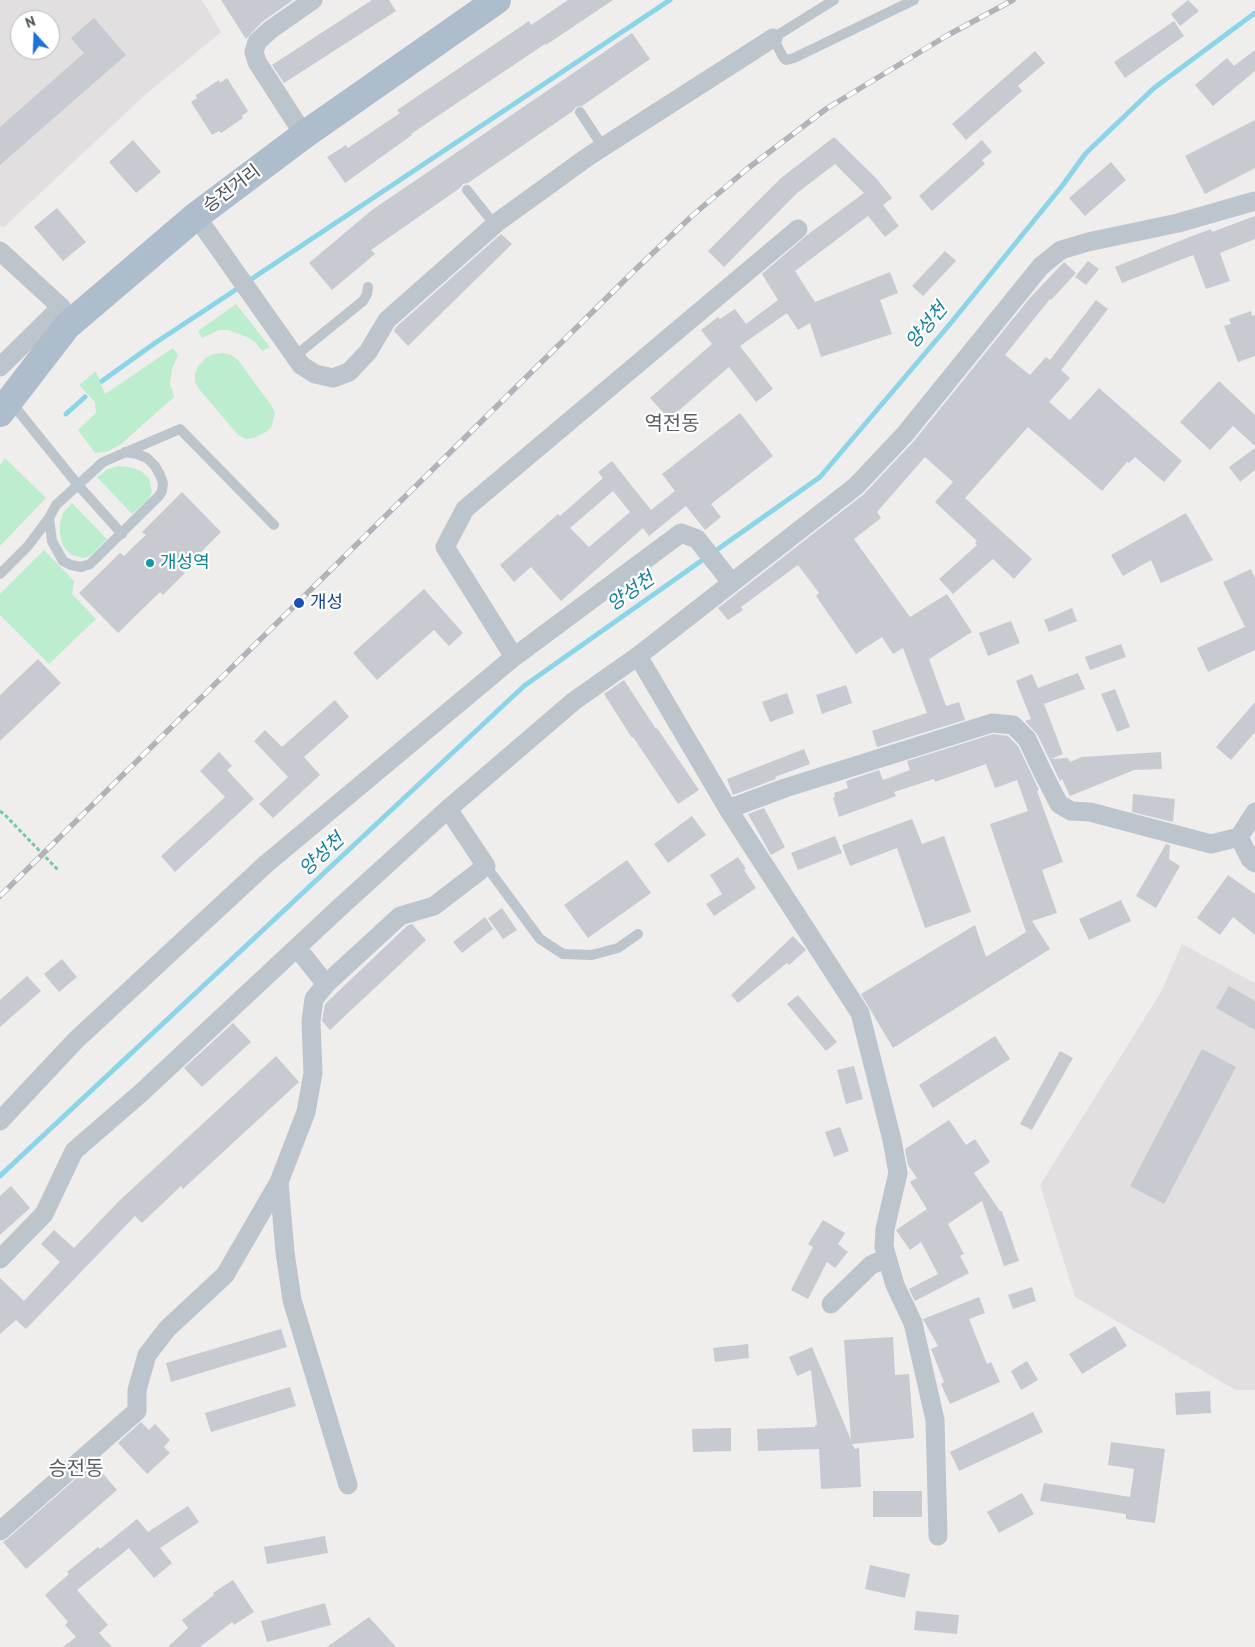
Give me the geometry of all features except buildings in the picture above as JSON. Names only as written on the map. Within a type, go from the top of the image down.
[{"type":"main road","name":"승전거리","points":[[5,407],[64,316],[304,135],[497,0]]},
{"type":"street","points":[[304,135],[257,62],[254,52],[257,42],[270,30],[313,0]]},
{"type":"street","points":[[196,216],[301,364],[315,374],[333,378],[349,372],[368,352],[387,320],[495,225],[604,147],[773,38]]},
{"type":"street","points":[[0,1259],[44,1214],[74,1151],[141,1093],[448,809],[574,701],[638,656],[726,576],[856,486],[906,434],[1041,266],[1061,250],[1178,222],[1255,200]]},
{"type":"street","points":[[514,657],[444,547],[465,509],[798,228]]},
{"type":"street","points":[[0,251],[64,316],[0,367]]},
{"type":"street","points":[[0,1121],[76,1040],[266,864],[514,657],[681,533],[697,539],[726,576]]},
{"type":"street","points":[[638,656],[728,809],[860,1013],[892,1140],[898,1173],[885,1229],[884,1247],[895,1285],[913,1324],[935,1420],[938,1536]]},
{"type":"street","points":[[728,809],[784,788],[992,723],[1013,725],[1027,739],[1059,804],[1072,811],[1090,812],[1211,844],[1239,837],[1255,812]]},
{"type":"street","points":[[0,1531],[137,1411],[137,1390],[147,1354],[167,1329],[225,1275],[279,1182],[306,1112],[313,1073],[311,1021],[314,999],[326,984],[400,916],[434,906],[486,866],[448,809]]},
{"type":"street","points":[[1239,837],[1250,859],[1255,863]]},
{"type":"street","points":[[297,948],[326,984]]},
{"type":"street","points":[[279,1182],[285,1252],[292,1300],[348,1485]]},
{"type":"street","points":[[831,1304],[871,1265],[887,1258]]},
{"type":"lane","points":[[834,0],[773,38],[786,60],[794,58],[914,0]]},
{"type":"lane","points":[[580,112],[604,147]]},
{"type":"lane","points":[[467,190],[495,225]]},
{"type":"lane","points":[[295,356],[363,301],[368,287]]},
{"type":"lane","points":[[5,407],[122,534]]},
{"type":"lane","points":[[0,574],[28,546],[49,518],[56,505],[103,462],[180,429],[274,525]]},
{"type":"lane","points":[[49,518],[52,541],[63,561],[71,566],[81,567],[90,564],[159,496],[163,484],[155,466],[147,458],[125,452]]},
{"type":"lane","points":[[486,866],[540,939],[563,954],[592,955],[618,948],[638,934]]},
{"type":"path","points":[[0,811],[58,870]]},
{"type":"shaded area","points":[[0,0],[202,0],[221,32],[145,95],[3,228],[0,225]]},
{"type":"shaded area","points":[[1182,944],[1255,983],[1255,1390],[1236,1390],[1075,1297],[1040,1185],[1161,992]]},
{"type":"green space","points":[[236,304],[270,347],[262,351],[255,342],[247,337],[228,330],[219,330],[202,338],[198,331]]},
{"type":"green space","points":[[173,348],[178,355],[172,369],[170,383],[174,397],[120,445],[106,452],[95,453],[78,430],[96,413],[95,402],[79,385],[96,371],[105,394]]},
{"type":"green space","points":[[223,353],[231,355],[238,360],[275,413],[271,428],[254,438],[246,439],[238,435],[195,382],[198,366],[206,358],[214,354]]},
{"type":"green space","points":[[5,458],[46,498],[0,546],[0,465]]},
{"type":"green space","points":[[118,466],[141,471],[149,478],[152,491],[149,499],[132,514],[97,477],[108,469]]},
{"type":"green space","points":[[72,503],[107,539],[90,556],[82,558],[70,554],[63,546],[60,523],[63,513]]},
{"type":"green space","points":[[44,550],[74,581],[72,594],[96,619],[49,664],[0,615],[0,594]]},
{"type":"waterway","points":[[247,282],[670,0]]},
{"type":"waterway","name":"양성천","points":[[0,1176],[524,686],[820,477],[950,324],[1062,186],[1086,153],[1154,88],[1255,13]]},
{"type":"waterway","points":[[102,381],[155,343],[240,287]]},
{"type":"waterway","points":[[66,414],[85,397]]},
{"type":"railway","points":[[0,896],[693,215],[747,169],[826,109],[948,35],[1013,0]]},
{"type":"place","name":"개성역","points":[[150,563]]},
{"type":"place","name":"개성","points":[[299,603]]},
{"type":"district","name":"역전동","points":[[672,424]]},
{"type":"district","name":"승전동","points":[[76,1469]]}]
